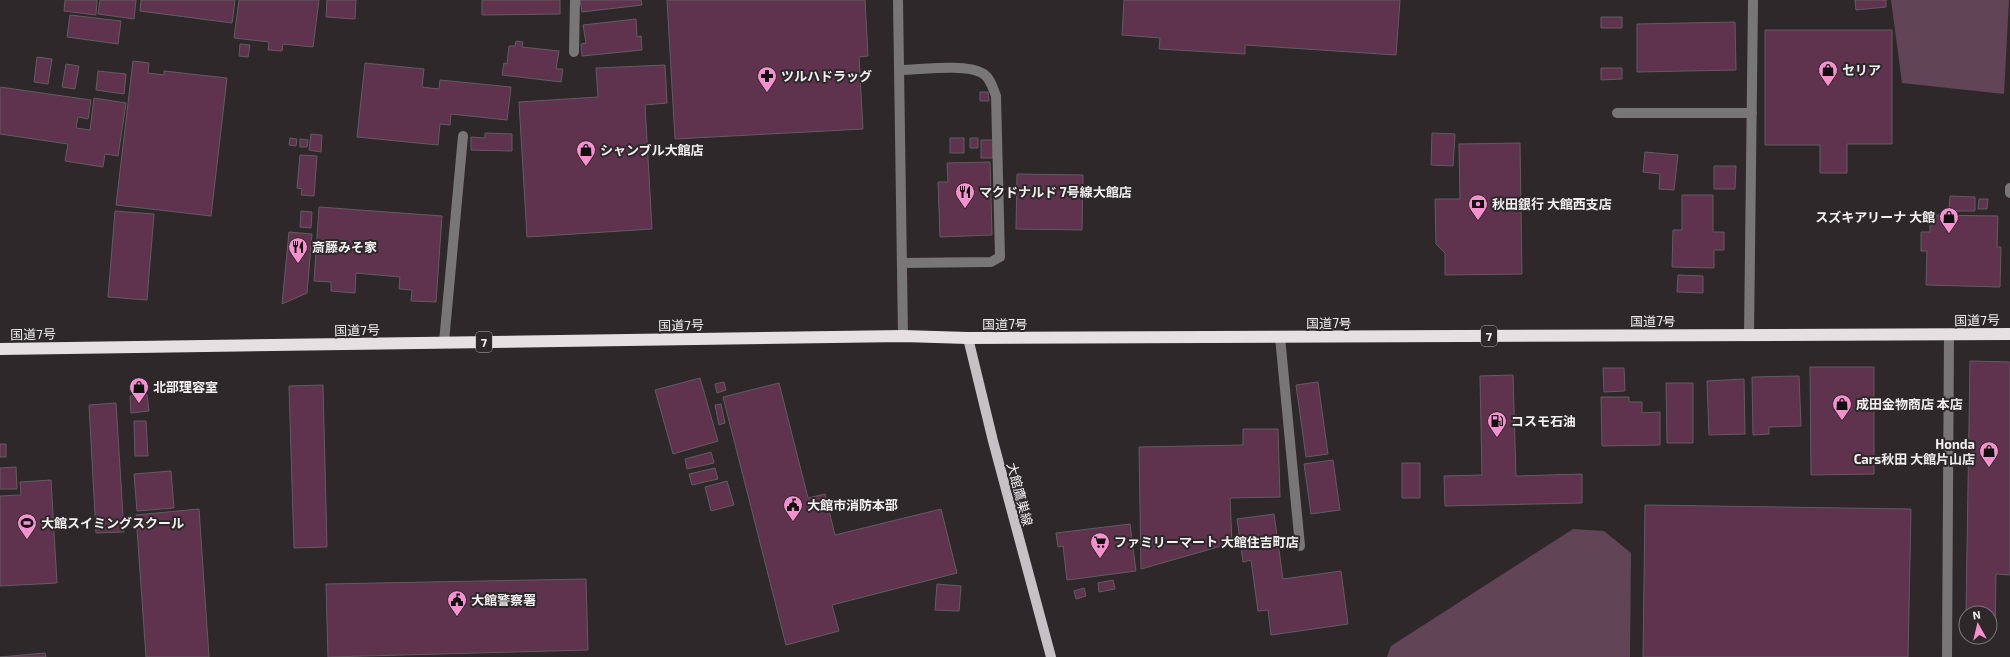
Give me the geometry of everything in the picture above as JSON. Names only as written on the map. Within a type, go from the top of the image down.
[{"type":"highway","name":"国道7号","points":[[0,349],[903,336],[968,338],[2010,334]]},
{"type":"main road","name":"大館鷹巣線","points":[[968,338],[993,441],[1051,657]]},
{"type":"street","points":[[574,52],[575,0]]},
{"type":"street","points":[[898,0],[903,336]]},
{"type":"street","points":[[1749,335],[1753,0]]},
{"type":"street","points":[[899,70],[968,67],[983,73],[992,84],[996,96],[1000,257],[991,262],[902,263]]},
{"type":"street","points":[[1617,113],[1752,113]]},
{"type":"street","points":[[444,342],[463,136]]},
{"type":"street","points":[[2010,188],[2010,193]]},
{"type":"street","points":[[1946,657],[1949,335]]},
{"type":"street","points":[[1280,337],[1300,546]]},
{"type":"shaded area","points":[[1891,0],[2009,0],[2004,94],[1902,83]]},
{"type":"shaded area","points":[[1573,529],[1604,531],[1631,553],[1630,657],[1387,657],[1391,646]]},
{"type":"building","points":[[65,0],[97,0],[96,15],[64,11]]},
{"type":"building","points":[[100,0],[136,0],[134,19],[98,14]]},
{"type":"building","points":[[141,0],[235,0],[232,23],[140,11]]},
{"type":"building","points":[[239,0],[319,0],[313,47],[283,44],[282,51],[268,50],[269,42],[234,38]]},
{"type":"building","points":[[327,0],[356,0],[355,19],[326,17]]},
{"type":"building","points":[[482,0],[560,0],[560,14],[482,15]]},
{"type":"building","points":[[580,0],[641,0],[642,5],[582,12]]},
{"type":"building","name":"ツルハドラッグ","points":[[667,0],[865,0],[868,56],[859,57],[863,129],[675,139]]},
{"type":"building","points":[[1124,0],[1400,0],[1396,55],[1245,45],[1245,54],[1159,49],[1160,38],[1122,35]]},
{"type":"building","points":[[1855,0],[1886,0],[1886,7],[1856,10]]},
{"type":"building","points":[[70,15],[121,21],[118,44],[67,37]]},
{"type":"building","points":[[1601,17],[1622,17],[1622,28],[1601,28]]},
{"type":"building","points":[[636,19],[637,37],[641,36],[642,50],[582,56],[581,44],[586,43],[583,25]]},
{"type":"building","points":[[1735,22],[1736,70],[1637,72],[1637,24]]},
{"type":"building","name":"セリア","points":[[1765,30],[1892,30],[1892,144],[1847,144],[1847,173],[1820,173],[1820,145],[1765,145]]},
{"type":"building","points":[[516,41],[523,42],[522,47],[559,51],[556,69],[563,69],[561,82],[502,75],[504,63],[507,64],[509,46],[515,46]]},
{"type":"building","points":[[240,44],[250,45],[248,57],[239,56]]},
{"type":"building","points":[[37,57],[52,59],[48,84],[34,82]]},
{"type":"building","points":[[133,61],[149,63],[148,73],[164,75],[164,71],[227,78],[211,216],[116,205]]},
{"type":"building","points":[[365,63],[424,69],[422,87],[439,89],[440,80],[511,87],[507,120],[451,114],[450,125],[440,124],[438,145],[357,137]]},
{"type":"building","points":[[66,64],[79,66],[75,89],[62,87]]},
{"type":"building","name":"シャンブル大館店","points":[[665,65],[667,103],[645,105],[652,229],[527,237],[519,102],[598,97],[596,68]]},
{"type":"building","points":[[1601,68],[1622,68],[1622,79],[1601,80]]},
{"type":"building","points":[[98,71],[126,74],[124,94],[96,90]]},
{"type":"building","points":[[0,87],[91,100],[88,119],[78,117],[76,128],[90,130],[94,98],[126,103],[118,156],[105,154],[103,167],[65,161],[68,144],[0,134]]},
{"type":"building","points":[[980,92],[988,92],[989,101],[980,101]]},
{"type":"building","points":[[485,133],[512,134],[512,151],[471,150],[471,137],[485,138]]},
{"type":"building","points":[[1432,133],[1455,134],[1453,166],[1431,165]]},
{"type":"building","points":[[311,134],[322,135],[321,152],[309,150]]},
{"type":"building","points":[[290,138],[297,139],[296,146],[289,145]]},
{"type":"building","points":[[950,138],[964,138],[964,153],[950,153]]},
{"type":"building","points":[[970,138],[978,138],[978,148],[970,148]]},
{"type":"building","points":[[300,139],[308,140],[307,147],[300,147]]},
{"type":"building","points":[[981,140],[993,140],[993,158],[981,158]]},
{"type":"building","name":"秋田銀行 大館西支店","points":[[1520,143],[1522,274],[1445,275],[1445,253],[1436,244],[1435,199],[1460,199],[1459,144]]},
{"type":"building","points":[[1645,152],[1678,155],[1674,190],[1659,189],[1660,174],[1643,172]]},
{"type":"building","points":[[300,155],[317,156],[314,196],[301,195],[302,189],[297,188]]},
{"type":"building","name":"マクドナルド 7号線大館店","points":[[990,162],[992,235],[940,237],[938,182],[948,182],[947,163]]},
{"type":"building","points":[[1714,166],[1736,166],[1735,189],[1714,189]]},
{"type":"building","points":[[1017,174],[1083,175],[1082,230],[1016,229]]},
{"type":"building","points":[[1682,195],[1713,195],[1713,232],[1724,232],[1724,250],[1714,250],[1714,268],[1672,267],[1673,230],[1682,230]]},
{"type":"building","points":[[1950,196],[1975,197],[1975,211],[1949,211]]},
{"type":"building","points":[[1979,199],[1988,199],[1987,209],[1978,209]]},
{"type":"building","points":[[319,207],[442,216],[436,302],[411,301],[412,290],[399,289],[400,277],[356,273],[355,293],[331,291],[331,282],[314,281]]},
{"type":"building","points":[[115,211],[154,214],[147,300],[108,297]]},
{"type":"building","points":[[301,211],[312,212],[311,228],[300,227]]},
{"type":"building","points":[[1930,215],[1998,216],[1997,247],[2001,247],[2000,287],[1926,285],[1927,251],[1921,251],[1921,232],[1930,232]]},
{"type":"building","name":"斎藤みそ家","points":[[289,232],[312,234],[307,293],[282,304]]},
{"type":"building","points":[[1678,275],[1703,276],[1703,293],[1677,292]]},
{"type":"building","name":"Honda Cars秋田 大館片山店","points":[[1970,361],[2010,362],[2010,575],[1996,574],[1995,605],[1966,605]]},
{"type":"building","name":"成田金物商店 本店","points":[[1810,367],[1874,367],[1874,474],[1811,475]]},
{"type":"building","points":[[1603,368],[1624,368],[1625,391],[1604,392]]},
{"type":"building","points":[[1513,375],[1516,476],[1582,474],[1582,503],[1445,506],[1444,476],[1482,475],[1480,376]]},
{"type":"building","points":[[1799,376],[1801,426],[1769,427],[1769,434],[1753,435],[1752,377]]},
{"type":"building","points":[[700,378],[718,441],[673,454],[655,390]]},
{"type":"building","points":[[1744,379],[1745,434],[1709,435],[1707,381]]},
{"type":"building","points":[[724,382],[726,390],[717,393],[715,384]]},
{"type":"building","points":[[1318,382],[1328,454],[1306,457],[1296,385]]},
{"type":"building","name":"大館市消防本部","points":[[779,383],[808,498],[825,494],[835,535],[941,509],[957,573],[832,605],[839,631],[786,645],[723,397]]},
{"type":"building","points":[[1666,383],[1693,383],[1693,443],[1667,443]]},
{"type":"building","points":[[323,385],[327,547],[294,548],[289,386]]},
{"type":"building","name":"北部理容室","points":[[147,395],[149,411],[131,413],[130,396]]},
{"type":"building","points":[[1601,397],[1629,397],[1629,402],[1642,402],[1642,413],[1660,412],[1660,445],[1602,446]]},
{"type":"building","points":[[116,403],[124,532],[96,533],[89,405]]},
{"type":"building","points":[[721,404],[725,423],[719,425],[715,405]]},
{"type":"building","points":[[134,421],[146,421],[148,456],[135,456]]},
{"type":"building","points":[[1243,429],[1278,429],[1280,497],[1230,498],[1232,543],[1141,569],[1139,447],[1243,445]]},
{"type":"building","points":[[0,444],[6,444],[6,457],[0,457]]},
{"type":"building","points":[[711,452],[714,463],[687,469],[685,459]]},
{"type":"building","points":[[1333,460],[1340,510],[1311,514],[1304,464]]},
{"type":"building","points":[[1402,463],[1420,463],[1420,498],[1402,498]]},
{"type":"building","points":[[16,467],[17,489],[0,489],[0,468]]},
{"type":"building","points":[[715,468],[718,479],[692,485],[689,474]]},
{"type":"building","points":[[171,471],[174,508],[137,511],[134,474]]},
{"type":"building","name":"大館スイミングスクール","points":[[51,480],[57,583],[0,586],[0,496],[21,495],[20,482]]},
{"type":"building","points":[[727,481],[734,505],[711,511],[705,487]]},
{"type":"building","points":[[1645,505],[1911,509],[1908,657],[1643,657]]},
{"type":"building","points":[[199,509],[209,657],[146,657],[136,515]]},
{"type":"building","points":[[1274,514],[1283,579],[1341,571],[1348,624],[1271,635],[1268,610],[1258,611],[1251,560],[1243,562],[1237,519]]},
{"type":"building","name":"ファミリーマート 大館住吉町店","points":[[1130,524],[1136,571],[1067,580],[1063,546],[1058,547],[1056,533]]},
{"type":"building","name":"大館警察署","points":[[586,579],[588,650],[328,657],[326,584]]},
{"type":"building","points":[[1113,580],[1115,589],[1099,592],[1098,583]]},
{"type":"building","points":[[937,584],[961,586],[959,611],[935,610]]},
{"type":"building","points":[[1084,588],[1086,596],[1076,599],[1074,591]]},
{"type":"building","points":[[45,653],[46,657],[0,657]]},
{"type":"place","name":"セリア","points":[[1828,87]]},
{"type":"place","name":"ツルハドラッグ","points":[[767,93]]},
{"type":"place","name":"シャンブル大館店","points":[[586,167]]},
{"type":"place","name":"マクドナルド 7号線大館店","points":[[965,209]]},
{"type":"place","name":"秋田銀行 大館西支店","points":[[1478,221]]},
{"type":"place","name":"スズキアリーナ 大館","points":[[1949,234]]},
{"type":"place","name":"斎藤みそ家","points":[[298,264]]},
{"type":"place","name":"北部理容室","points":[[139,404]]},
{"type":"place","name":"成田金物商店 本店","points":[[1842,421]]},
{"type":"place","name":"コスモ石油","points":[[1497,438]]},
{"type":"place","name":"Honda Cars秋田 大館片山店","points":[[1989,468]]},
{"type":"place","name":"大館市消防本部","points":[[793,522]]},
{"type":"place","name":"大館スイミングスクール","points":[[27,540]]},
{"type":"place","name":"ファミリーマート 大館住吉町店","points":[[1100,559]]},
{"type":"place","name":"大館警察署","points":[[457,617]]}]
